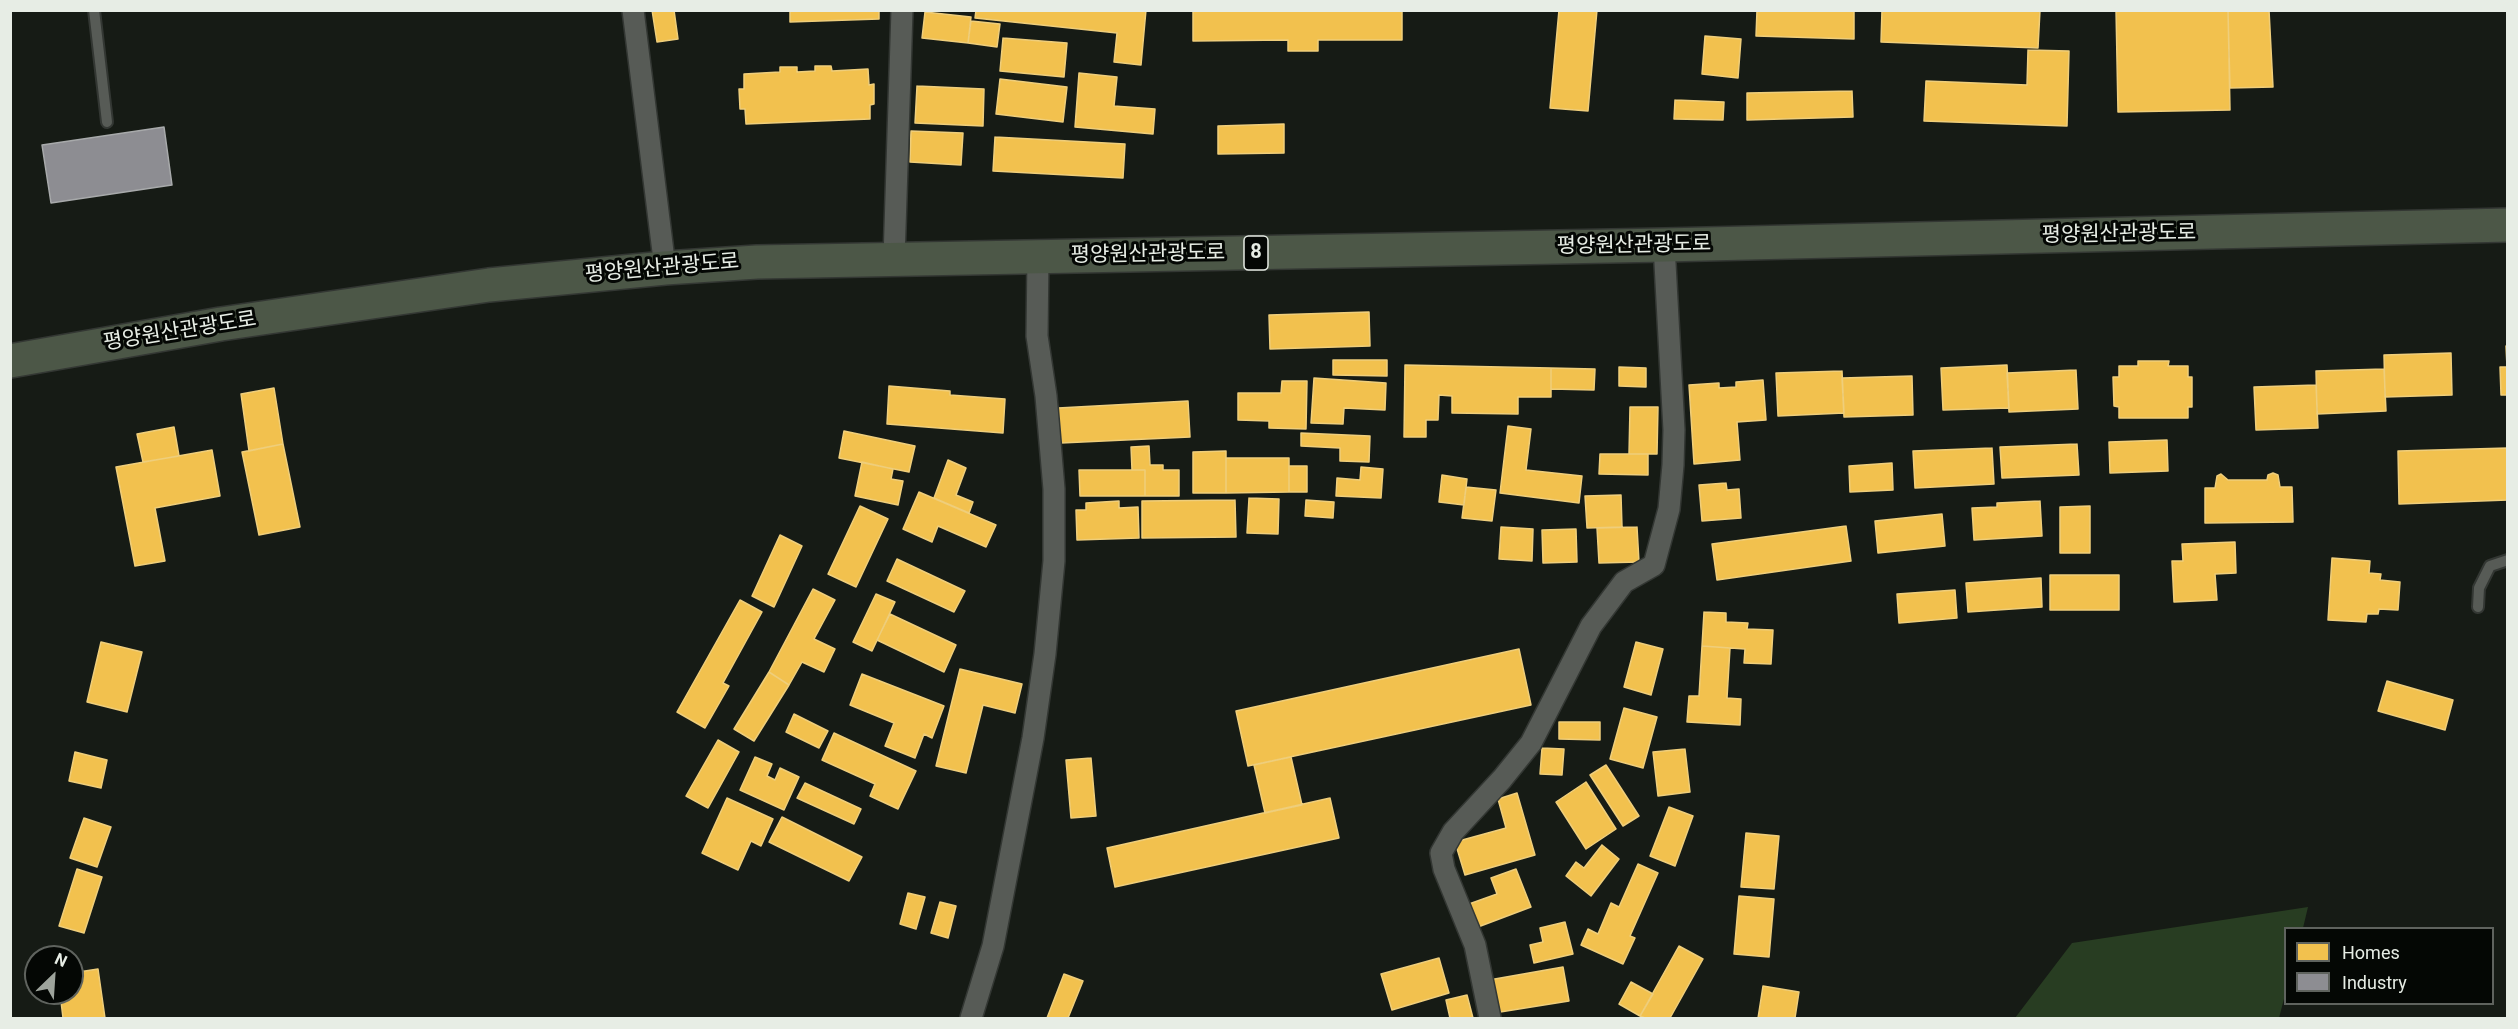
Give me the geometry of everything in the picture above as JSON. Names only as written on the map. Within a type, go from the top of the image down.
[{"type":"highway","name":"평양원산관광도로","points":[[10,361],[221,324],[489,285],[665,268],[757,262],[1664,245],[2508,225]]},
{"type":"street","points":[[633,10],[665,268]]},
{"type":"street","points":[[894,259],[902,10]]},
{"type":"street","points":[[1490,1018],[1475,945],[1444,869],[1441,853],[1453,832],[1502,780],[1531,743],[1592,626],[1624,582],[1654,565],[1669,509],[1673,465],[1674,430],[1664,245]]},
{"type":"street","points":[[971,1018],[993,946],[1031,749],[1045,654],[1054,561],[1054,489],[1038,336],[1038,257]]},
{"type":"lane","points":[[94,10],[107,122]]},
{"type":"lane","points":[[2478,607],[2479,588],[2490,566],[2508,560]]},
{"type":"green space","points":[[2308,907],[2303,927],[2284,927],[2284,999],[2279,1018],[2015,1018],[2072,943]]},
{"type":"building: Homes","points":[[652,10],[674,10],[678,39],[657,42]]},
{"type":"building: Homes","points":[[790,10],[879,10],[879,19],[790,22]]},
{"type":"building: Homes","points":[[976,10],[1146,10],[1141,65],[1114,62],[1117,33],[975,18]]},
{"type":"building: Homes","points":[[1193,10],[1402,10],[1402,40],[1318,40],[1318,51],[1288,51],[1288,40],[1193,41]]},
{"type":"building: Homes","points":[[1559,10],[1597,10],[1588,111],[1550,108]]},
{"type":"building: Homes","points":[[1757,10],[1854,10],[1854,39],[1756,36]]},
{"type":"building: Homes","points":[[1882,10],[2040,10],[2038,48],[1881,42]]},
{"type":"building: Homes","points":[[2116,10],[2228,10],[2230,110],[2118,112]]},
{"type":"building: Homes","points":[[2228,10],[2269,10],[2273,87],[2230,88]]},
{"type":"building: Homes","points":[[925,12],[971,17],[968,43],[922,38]]},
{"type":"building: Homes","points":[[971,21],[1000,24],[997,47],[968,43]]},
{"type":"building: Homes","points":[[1705,36],[1741,39],[1738,78],[1702,74]]},
{"type":"building: Homes","points":[[1003,38],[1067,43],[1064,77],[1000,71]]},
{"type":"building: Homes","points":[[2028,50],[2069,51],[2067,126],[1924,121],[1926,81],[2027,85]]},
{"type":"building: Homes","points":[[815,66],[831,66],[832,71],[868,69],[869,85],[874,84],[874,104],[870,105],[870,119],[746,124],[745,109],[740,109],[739,89],[744,89],[744,74],[780,72],[780,67],[797,67],[797,72],[815,71]]},
{"type":"building: Homes","points":[[1079,73],[1117,77],[1114,106],[1155,109],[1153,134],[1075,127]]},
{"type":"building: Homes","points":[[1000,79],[1067,87],[1063,122],[996,114]]},
{"type":"building: Homes","points":[[917,86],[984,89],[983,126],[915,123]]},
{"type":"building: Homes","points":[[1852,91],[1853,117],[1747,120],[1747,93]]},
{"type":"building: Homes","points":[[1675,100],[1724,102],[1723,120],[1674,119]]},
{"type":"building: Homes","points":[[1284,124],[1284,153],[1218,154],[1218,126]]},
{"type":"building: Homes","points":[[911,131],[963,133],[961,165],[910,162]]},
{"type":"building: Homes","points":[[995,137],[1125,144],[1123,178],[993,171]]},
{"type":"building: Homes","points":[[1369,312],[1370,346],[1270,349],[1269,315]]},
{"type":"building: Homes","points":[[2506,346],[2508,346],[2508,395],[2501,395],[2500,367],[2507,367]]},
{"type":"building: Homes","points":[[2451,353],[2452,395],[2385,397],[2384,355]]},
{"type":"building: Homes","points":[[1333,360],[1387,360],[1387,376],[1333,375]]},
{"type":"building: Homes","points":[[2138,361],[2169,361],[2168,366],[2188,366],[2188,377],[2192,377],[2192,407],[2188,407],[2188,418],[2119,418],[2119,407],[2114,406],[2113,377],[2119,377],[2119,366],[2138,366]]},
{"type":"building: Homes","points":[[1405,365],[1551,368],[1551,397],[1518,397],[1518,414],[1452,413],[1452,396],[1439,395],[1438,420],[1426,420],[1426,437],[1404,437]]},
{"type":"building: Homes","points":[[2007,365],[2009,408],[1943,410],[1941,368]]},
{"type":"building: Homes","points":[[1619,367],[1646,368],[1646,387],[1619,386]]},
{"type":"building: Homes","points":[[1551,368],[1595,369],[1594,390],[1551,389]]},
{"type":"building: Homes","points":[[2384,369],[2386,411],[2317,414],[2316,371]]},
{"type":"building: Homes","points":[[2076,370],[2078,409],[2009,412],[2007,373]]},
{"type":"building: Homes","points":[[1842,371],[1844,413],[1778,416],[1776,373]]},
{"type":"building: Homes","points":[[1912,376],[1913,415],[1844,417],[1842,378]]},
{"type":"building: Homes","points":[[1314,378],[1386,383],[1385,410],[1344,408],[1343,424],[1311,423]]},
{"type":"building: Homes","points":[[1763,380],[1766,420],[1737,422],[1740,460],[1694,464],[1689,385],[1719,383],[1719,388],[1736,387],[1736,382]]},
{"type":"building: Homes","points":[[1282,381],[1307,381],[1306,429],[1269,428],[1269,421],[1238,420],[1238,393],[1281,393]]},
{"type":"building: Homes","points":[[2316,385],[2318,428],[2256,430],[2254,387]]},
{"type":"building: Homes","points":[[889,386],[950,391],[950,395],[1005,399],[1003,433],[887,424]]},
{"type":"building: Homes","points":[[274,388],[283,444],[249,451],[241,394]]},
{"type":"building: Homes","points":[[1188,401],[1190,437],[1061,443],[1058,408]]},
{"type":"building: Homes","points":[[1630,407],[1658,407],[1657,454],[1629,454]]},
{"type":"building: Homes","points":[[1508,426],[1531,429],[1526,470],[1582,476],[1579,503],[1500,493]]},
{"type":"building: Homes","points":[[174,427],[179,456],[143,462],[137,434]]},
{"type":"building: Homes","points":[[844,431],[915,446],[909,472],[839,458]]},
{"type":"building: Homes","points":[[1301,433],[1370,436],[1369,462],[1340,461],[1340,448],[1301,446]]},
{"type":"building: Homes","points":[[2167,440],[2168,471],[2110,473],[2109,442]]},
{"type":"building: Homes","points":[[283,444],[300,527],[259,535],[242,452]]},
{"type":"building: Homes","points":[[2077,444],[2079,475],[2002,478],[2000,447]]},
{"type":"building: Homes","points":[[1149,446],[1150,465],[1163,465],[1163,470],[1179,470],[1179,496],[1145,496],[1145,470],[1132,470],[1131,447]]},
{"type":"building: Homes","points":[[1992,448],[1994,484],[1915,488],[1913,451]]},
{"type":"building: Homes","points":[[2508,448],[2508,500],[2399,504],[2398,451]]},
{"type":"building: Homes","points":[[212,450],[220,496],[155,508],[165,561],[135,566],[116,467]]},
{"type":"building: Homes","points":[[1226,451],[1226,493],[1193,493],[1193,452]]},
{"type":"building: Homes","points":[[1600,454],[1648,454],[1648,475],[1599,474]]},
{"type":"building: Homes","points":[[1226,458],[1289,458],[1289,492],[1226,493]]},
{"type":"building: Homes","points":[[948,460],[966,468],[956,495],[973,502],[969,513],[934,498]]},
{"type":"building: Homes","points":[[862,462],[893,469],[891,479],[903,481],[898,505],[855,496]]},
{"type":"building: Homes","points":[[1892,463],[1893,490],[1850,492],[1849,466]]},
{"type":"building: Homes","points":[[1289,466],[1307,466],[1307,492],[1289,492]]},
{"type":"building: Homes","points":[[1361,467],[1383,469],[1381,498],[1336,496],[1337,478],[1360,480]]},
{"type":"building: Homes","points":[[1079,470],[1145,470],[1145,496],[1080,496]]},
{"type":"building: Homes","points":[[2273,473],[2278,475],[2280,487],[2292,487],[2293,522],[2205,523],[2205,488],[2215,488],[2217,476],[2221,474],[2228,480],[2267,480],[2268,475]]},
{"type":"building: Homes","points":[[1442,475],[1467,479],[1464,505],[1439,502]]},
{"type":"building: Homes","points":[[1726,483],[1727,490],[1739,489],[1741,518],[1702,521],[1699,485]]},
{"type":"building: Homes","points":[[1466,487],[1496,490],[1492,521],[1462,518]]},
{"type":"building: Homes","points":[[919,492],[996,525],[986,547],[938,526],[932,542],[903,529]]},
{"type":"building: Homes","points":[[1621,495],[1622,527],[1587,528],[1585,496]]},
{"type":"building: Homes","points":[[1249,498],[1279,499],[1278,534],[1247,533]]},
{"type":"building: Homes","points":[[1235,500],[1236,537],[1142,538],[1142,501]]},
{"type":"building: Homes","points":[[1306,500],[1334,502],[1333,518],[1305,516]]},
{"type":"building: Homes","points":[[1119,501],[1119,508],[1138,507],[1139,538],[1077,540],[1076,510],[1086,510],[1086,503]]},
{"type":"building: Homes","points":[[2040,501],[2042,536],[1974,540],[1972,508],[1997,507],[1997,503]]},
{"type":"building: Homes","points":[[860,506],[888,519],[856,587],[828,574]]},
{"type":"building: Homes","points":[[2090,506],[2090,553],[2060,553],[2060,507]]},
{"type":"building: Homes","points":[[1942,514],[1945,546],[1878,553],[1875,521]]},
{"type":"building: Homes","points":[[1846,526],[1851,561],[1717,580],[1712,544]]},
{"type":"building: Homes","points":[[1501,527],[1533,529],[1532,561],[1499,559]]},
{"type":"building: Homes","points":[[1637,527],[1639,562],[1599,563],[1597,528]]},
{"type":"building: Homes","points":[[1576,529],[1577,562],[1543,563],[1542,530]]},
{"type":"building: Homes","points":[[780,535],[802,546],[774,607],[752,596]]},
{"type":"building: Homes","points":[[2235,542],[2236,573],[2215,574],[2217,600],[2174,602],[2172,561],[2183,561],[2182,544]]},
{"type":"building: Homes","points":[[2332,558],[2370,561],[2369,573],[2381,574],[2380,580],[2400,582],[2398,610],[2379,609],[2378,614],[2367,614],[2366,622],[2328,620]]},
{"type":"building: Homes","points":[[897,559],[965,591],[954,612],[887,581]]},
{"type":"building: Homes","points":[[2050,575],[2119,575],[2119,610],[2050,610]]},
{"type":"building: Homes","points":[[2041,578],[2042,607],[1968,612],[1966,583]]},
{"type":"building: Homes","points":[[813,589],[835,600],[814,639],[835,649],[824,672],[802,662],[789,685],[769,672]]},
{"type":"building: Homes","points":[[1955,590],[1957,618],[1899,623],[1897,594]]},
{"type":"building: Homes","points":[[876,594],[895,602],[872,651],[853,642]]},
{"type":"building: Homes","points":[[740,600],[762,612],[723,683],[729,686],[705,728],[677,712]]},
{"type":"building: Homes","points":[[1704,612],[1726,613],[1726,622],[1748,623],[1747,629],[1773,630],[1771,664],[1744,663],[1745,649],[1702,646]]},
{"type":"building: Homes","points":[[890,614],[956,645],[944,672],[877,640]]},
{"type":"building: Homes","points":[[101,642],[142,652],[127,712],[87,702]]},
{"type":"building: Homes","points":[[1636,642],[1663,649],[1651,695],[1624,687]]},
{"type":"building: Homes","points":[[1702,646],[1730,648],[1727,698],[1741,699],[1740,725],[1687,722],[1689,696],[1699,696]]},
{"type":"building: Homes","points":[[1519,649],[1531,705],[1248,766],[1236,711]]},
{"type":"building: Homes","points":[[960,669],[1022,684],[1015,713],[983,705],[966,773],[936,766]]},
{"type":"building: Homes","points":[[769,672],[789,685],[754,741],[734,729]]},
{"type":"building: Homes","points":[[862,674],[944,706],[932,738],[924,734],[915,758],[885,746],[894,723],[850,705]]},
{"type":"building: Homes","points":[[2387,681],[2453,700],[2445,730],[2378,711]]},
{"type":"building: Homes","points":[[1624,708],[1657,717],[1643,768],[1610,759]]},
{"type":"building: Homes","points":[[794,714],[828,731],[819,748],[786,732]]},
{"type":"building: Homes","points":[[1559,722],[1600,722],[1600,740],[1559,739]]},
{"type":"building: Homes","points":[[834,733],[916,771],[898,809],[870,796],[875,784],[822,760]]},
{"type":"building: Homes","points":[[718,740],[739,752],[708,808],[686,796]]},
{"type":"building: Homes","points":[[1542,748],[1564,749],[1562,775],[1540,774]]},
{"type":"building: Homes","points":[[1685,749],[1690,792],[1658,796],[1653,752]]},
{"type":"building: Homes","points":[[75,752],[107,760],[101,788],[69,781]]},
{"type":"building: Homes","points":[[755,757],[772,764],[767,776],[775,780],[780,768],[799,777],[784,810],[740,790]]},
{"type":"building: Homes","points":[[1291,757],[1302,805],[1265,813],[1254,765]]},
{"type":"building: Homes","points":[[1091,758],[1096,816],[1071,818],[1066,760]]},
{"type":"building: Homes","points":[[1606,765],[1639,816],[1623,826],[1590,775]]},
{"type":"building: Homes","points":[[1586,782],[1616,829],[1586,849],[1556,802]]},
{"type":"building: Homes","points":[[805,783],[861,809],[854,824],[797,798]]},
{"type":"building: Homes","points":[[1517,793],[1535,855],[1465,875],[1455,842],[1506,828],[1498,799]]},
{"type":"building: Homes","points":[[727,798],[773,819],[761,846],[751,841],[738,870],[702,853]]},
{"type":"building: Homes","points":[[1330,798],[1339,838],[1115,887],[1107,848]]},
{"type":"building: Homes","points":[[1669,807],[1693,816],[1675,866],[1650,856]]},
{"type":"building: Homes","points":[[782,817],[862,857],[849,881],[769,842]]},
{"type":"building: Homes","points":[[84,818],[111,827],[97,867],[70,858]]},
{"type":"building: Homes","points":[[1746,833],[1779,836],[1774,889],[1741,887]]},
{"type":"building: Homes","points":[[1602,845],[1619,859],[1591,896],[1566,876],[1576,862],[1584,868]]},
{"type":"building: Homes","points":[[1638,864],[1658,873],[1630,936],[1635,938],[1623,964],[1581,945],[1588,929],[1598,934],[1611,903],[1619,907]]},
{"type":"building: Homes","points":[[77,869],[102,877],[84,933],[59,926]]},
{"type":"building: Homes","points":[[1516,869],[1531,907],[1478,927],[1469,904],[1497,894],[1491,878]]},
{"type":"building: Homes","points":[[908,893],[925,897],[916,929],[900,924]]},
{"type":"building: Homes","points":[[1739,896],[1774,899],[1769,957],[1734,954]]},
{"type":"building: Homes","points":[[940,902],[956,906],[948,938],[931,933]]},
{"type":"building: Homes","points":[[1565,922],[1573,954],[1534,963],[1530,945],[1543,942],[1540,928]]},
{"type":"building: Homes","points":[[1679,946],[1703,959],[1670,1018],[1640,1016]]},
{"type":"building: Homes","points":[[1439,958],[1449,993],[1392,1010],[1381,974]]},
{"type":"building: Homes","points":[[1563,967],[1569,1001],[1494,1013],[1489,980]]},
{"type":"building: Homes","points":[[98,969],[105,1018],[63,1018],[61,1005],[84,1005],[84,971]]},
{"type":"building: Homes","points":[[1064,974],[1083,981],[1068,1018],[1047,1018]]},
{"type":"building: Homes","points":[[1631,982],[1653,994],[1640,1016],[1619,1004]]},
{"type":"building: Homes","points":[[1763,986],[1799,992],[1795,1018],[1758,1018]]},
{"type":"building: Homes","points":[[1467,995],[1473,1018],[1450,1018],[1446,1000]]},
{"type":"building: Industry","points":[[164,127],[172,185],[51,203],[42,145]]}]
